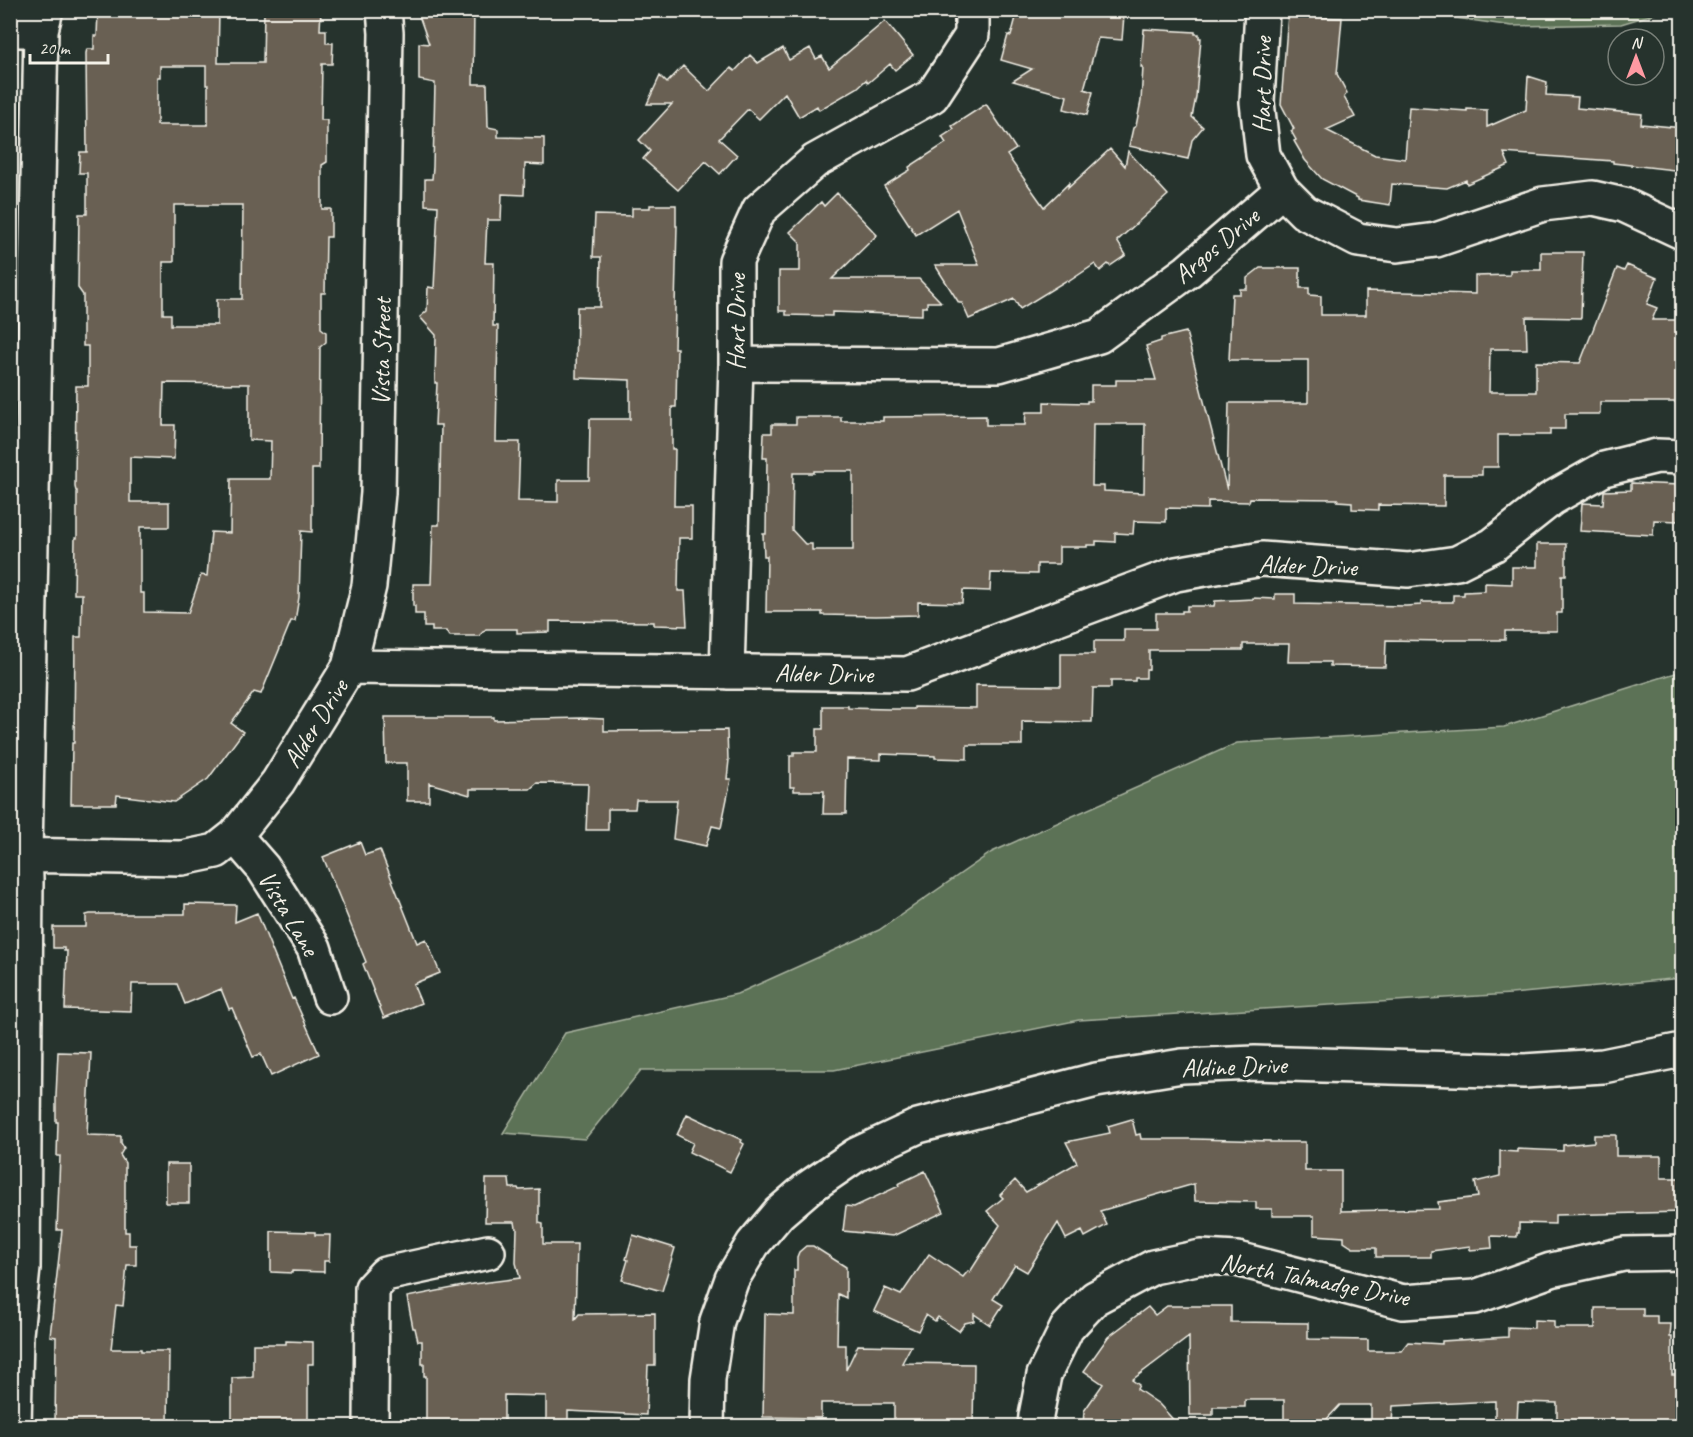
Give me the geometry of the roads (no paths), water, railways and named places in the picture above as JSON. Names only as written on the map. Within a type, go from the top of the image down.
[{"type":"street","name":"Hart Drive","points":[[727,672],[736,364],[736,261],[759,210],[815,161],[932,96],[972,35],[972,10]]},
{"type":"street","name":"Hart Drive","points":[[1262,10],[1257,102],[1263,155],[1282,190]]},
{"type":"street","name":"Vista Street","points":[[349,668],[369,586],[378,493],[385,22]]},
{"type":"street","points":[[14,1426],[16,1334],[22,1268],[26,879],[18,855],[33,24]]},
{"type":"street","name":"Argos Drive","points":[[736,364],[999,365],[1099,336],[1188,271],[1282,190],[1304,212],[1358,240],[1397,245],[1436,240],[1543,204],[1593,198],[1624,205],[1683,232]]},
{"type":"street","name":"Alder Drive","points":[[18,855],[183,858],[216,851],[235,836],[278,782],[349,668],[907,674],[1176,574],[1262,559],[1408,570],[1457,563],[1493,544],[1551,499],[1604,469],[1657,456],[1683,458]]},
{"type":"street","name":"Vista Lane","points":[[235,836],[263,868],[314,948],[330,997]]},
{"type":"street","name":"Aldine Drive","points":[[707,1426],[708,1379],[717,1321],[732,1279],[753,1244],[779,1213],[808,1188],[856,1155],[918,1126],[1096,1080],[1182,1066],[1255,1063],[1524,1071],[1603,1066],[1683,1050]]},
{"type":"street","points":[[371,1426],[372,1288],[385,1274],[488,1252]]},
{"type":"street","name":"North Talmadge Drive","points":[[1035,1426],[1044,1375],[1067,1328],[1095,1298],[1153,1267],[1201,1257],[1237,1259],[1403,1302],[1475,1297],[1551,1270],[1624,1254],[1683,1253]]}]
